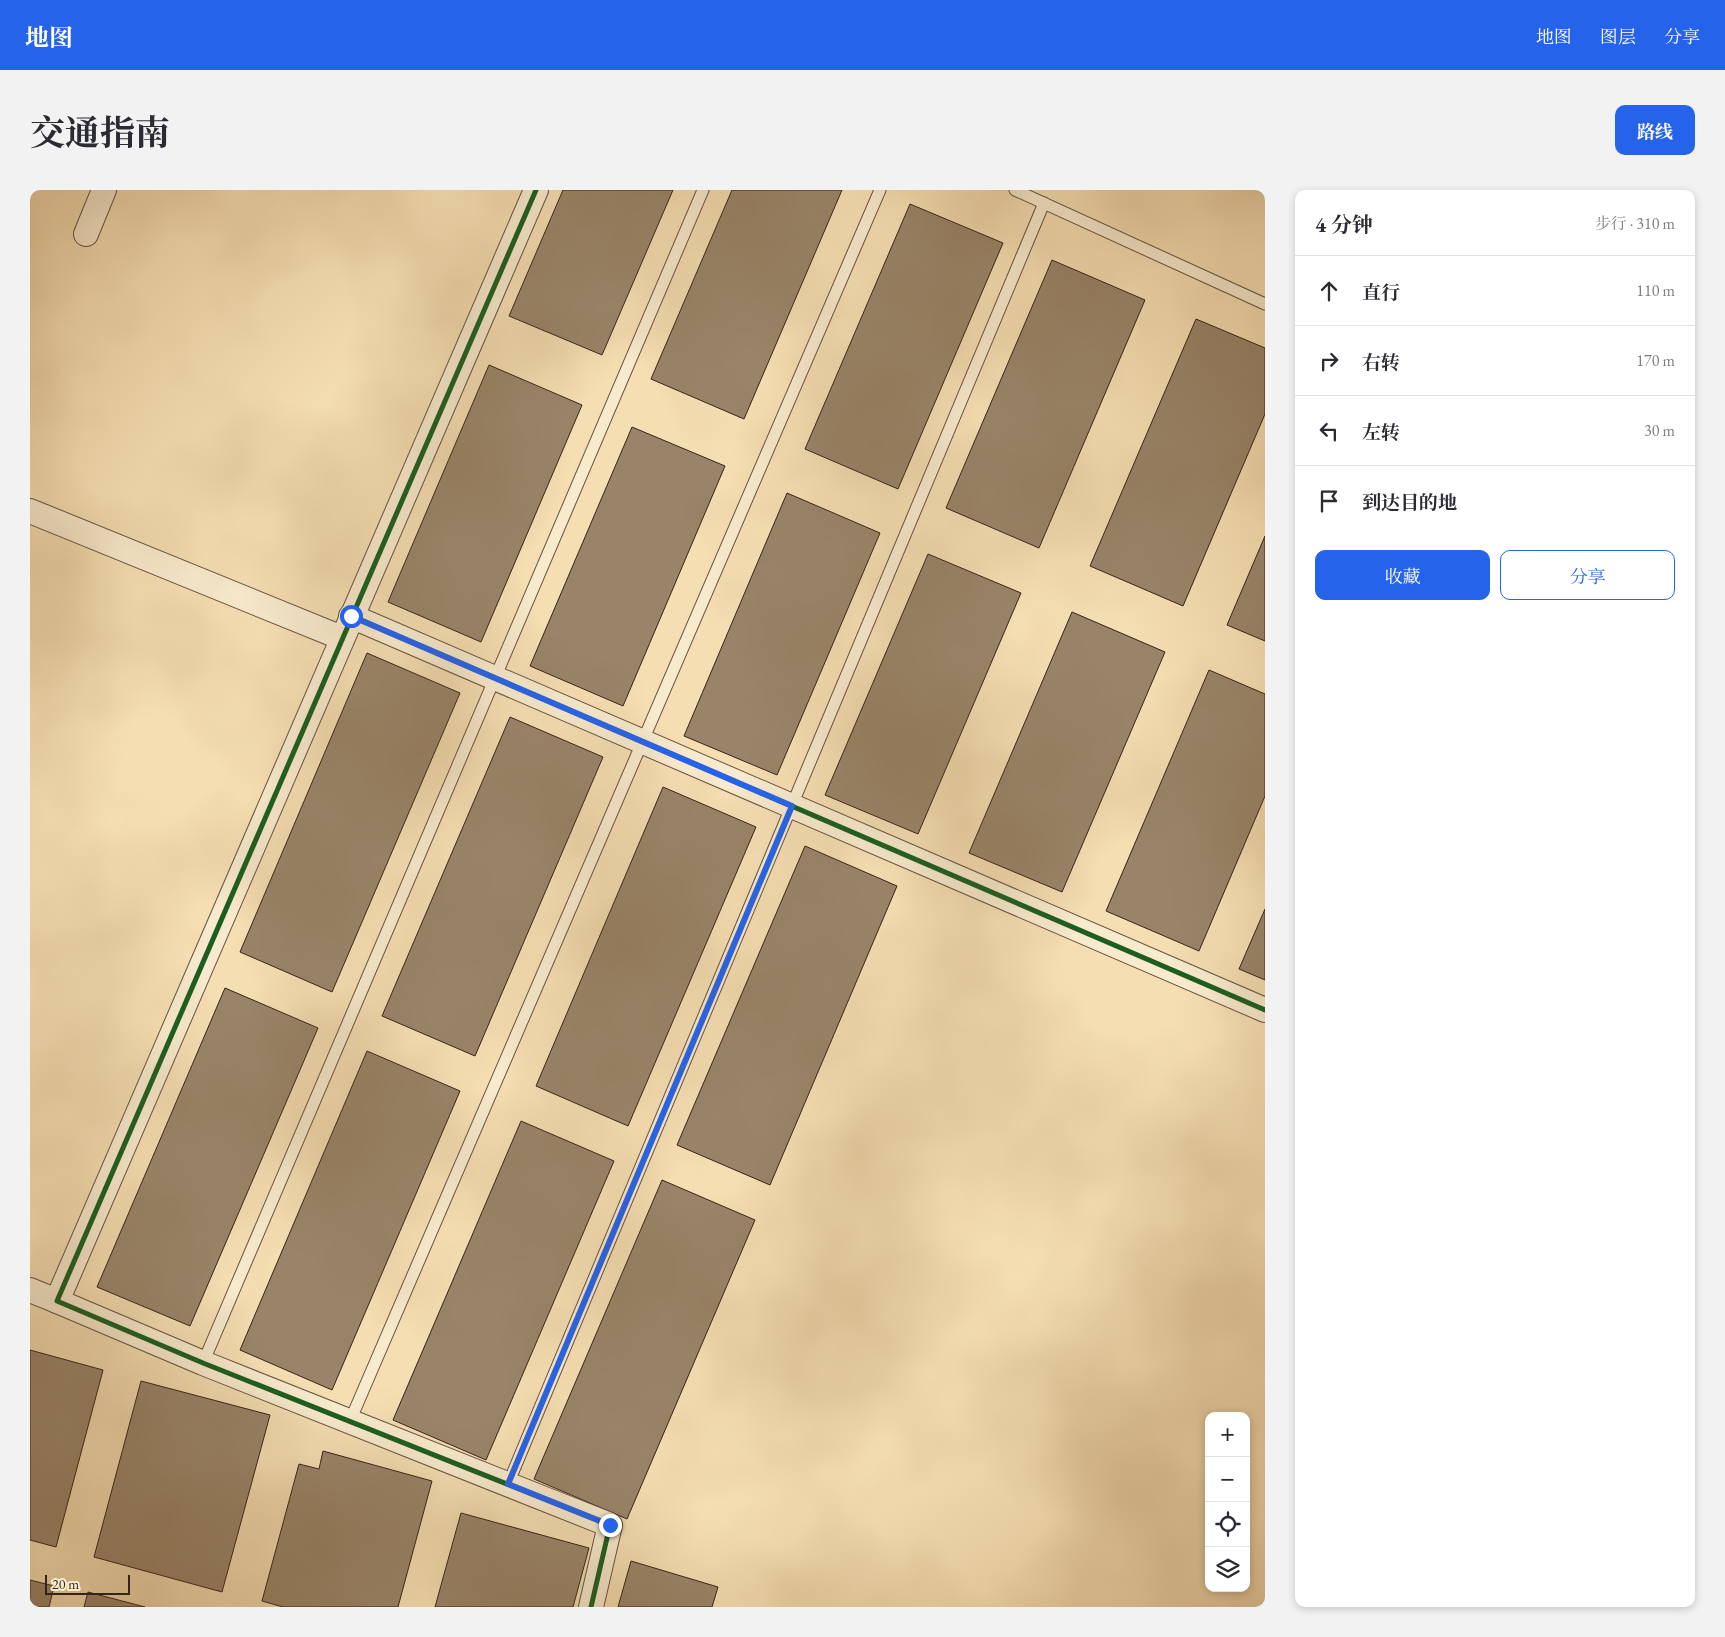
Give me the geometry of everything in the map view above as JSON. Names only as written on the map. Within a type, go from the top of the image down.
[{"type":"street","points":[[86,234],[104,190]]},
{"type":"street","points":[[57,1300],[536,190]]},
{"type":"street","points":[[30,511],[342,638]]},
{"type":"street","points":[[351,616],[1265,1010]]},
{"type":"street","points":[[30,1290],[203,1363],[610,1525],[591,1607]]},
{"type":"lane","points":[[203,1363],[703,190]]},
{"type":"lane","points":[[350,1422],[880,190]]},
{"type":"lane","points":[[1015,190],[1265,304]]},
{"type":"lane","points":[[508,1484],[1044,203]]},
{"type":"building","points":[[563,190],[673,190],[602,355],[509,316]]},
{"type":"building","points":[[732,190],[842,190],[744,419],[651,379]]},
{"type":"building","points":[[910,204],[1003,243],[898,489],[805,449]]},
{"type":"building","points":[[1052,260],[1145,300],[1039,548],[946,508]]},
{"type":"building","points":[[1196,319],[1265,348],[1265,414],[1183,606],[1090,566]]},
{"type":"building","points":[[489,365],[582,405],[481,642],[388,602]]},
{"type":"building","points":[[632,427],[725,466],[623,706],[530,666]]},
{"type":"building","points":[[787,493],[880,533],[777,775],[684,736]]},
{"type":"building","points":[[1265,536],[1265,641],[1227,625]]},
{"type":"building","points":[[928,554],[1021,593],[918,834],[825,795]]},
{"type":"building","points":[[1072,612],[1165,652],[1062,892],[969,853]]},
{"type":"building","points":[[367,653],[460,693],[332,992],[240,952]]},
{"type":"building","points":[[1209,670],[1265,694],[1265,796],[1199,951],[1106,911]]},
{"type":"building","points":[[510,717],[603,757],[475,1056],[382,1016]]},
{"type":"building","points":[[663,787],[756,827],[628,1126],[536,1086]]},
{"type":"building","points":[[805,846],[897,886],[770,1185],[677,1145]]},
{"type":"building","points":[[1265,909],[1265,980],[1239,969]]},
{"type":"building","points":[[225,988],[318,1028],[190,1326],[97,1287]]},
{"type":"building","points":[[367,1051],[460,1091],[332,1390],[240,1350]]},
{"type":"building","points":[[521,1121],[614,1161],[486,1460],[393,1420]]},
{"type":"building","points":[[662,1180],[755,1220],[627,1519],[534,1479]]},
{"type":"building","points":[[30,1350],[103,1370],[56,1547],[30,1540]]},
{"type":"building","points":[[141,1381],[270,1415],[222,1592],[94,1557]]},
{"type":"building","points":[[323,1451],[432,1481],[398,1607],[283,1607],[262,1601],[299,1464],[319,1469]]},
{"type":"building","points":[[461,1513],[589,1548],[573,1607],[435,1607]]},
{"type":"building","points":[[631,1561],[718,1587],[712,1607],[618,1607]]},
{"type":"building","points":[[30,1580],[54,1586],[49,1607],[30,1607]]},
{"type":"building","points":[[88,1592],[145,1607],[84,1607]]},
{"type":"cycle path","points":[[536,190],[57,1301],[203,1363],[610,1525],[591,1607]]},
{"type":"cycle path","points":[[351,616],[1265,1010]]},
{"type":"route","points":[[351,616],[792,806],[508,1484],[610,1525]]}]
